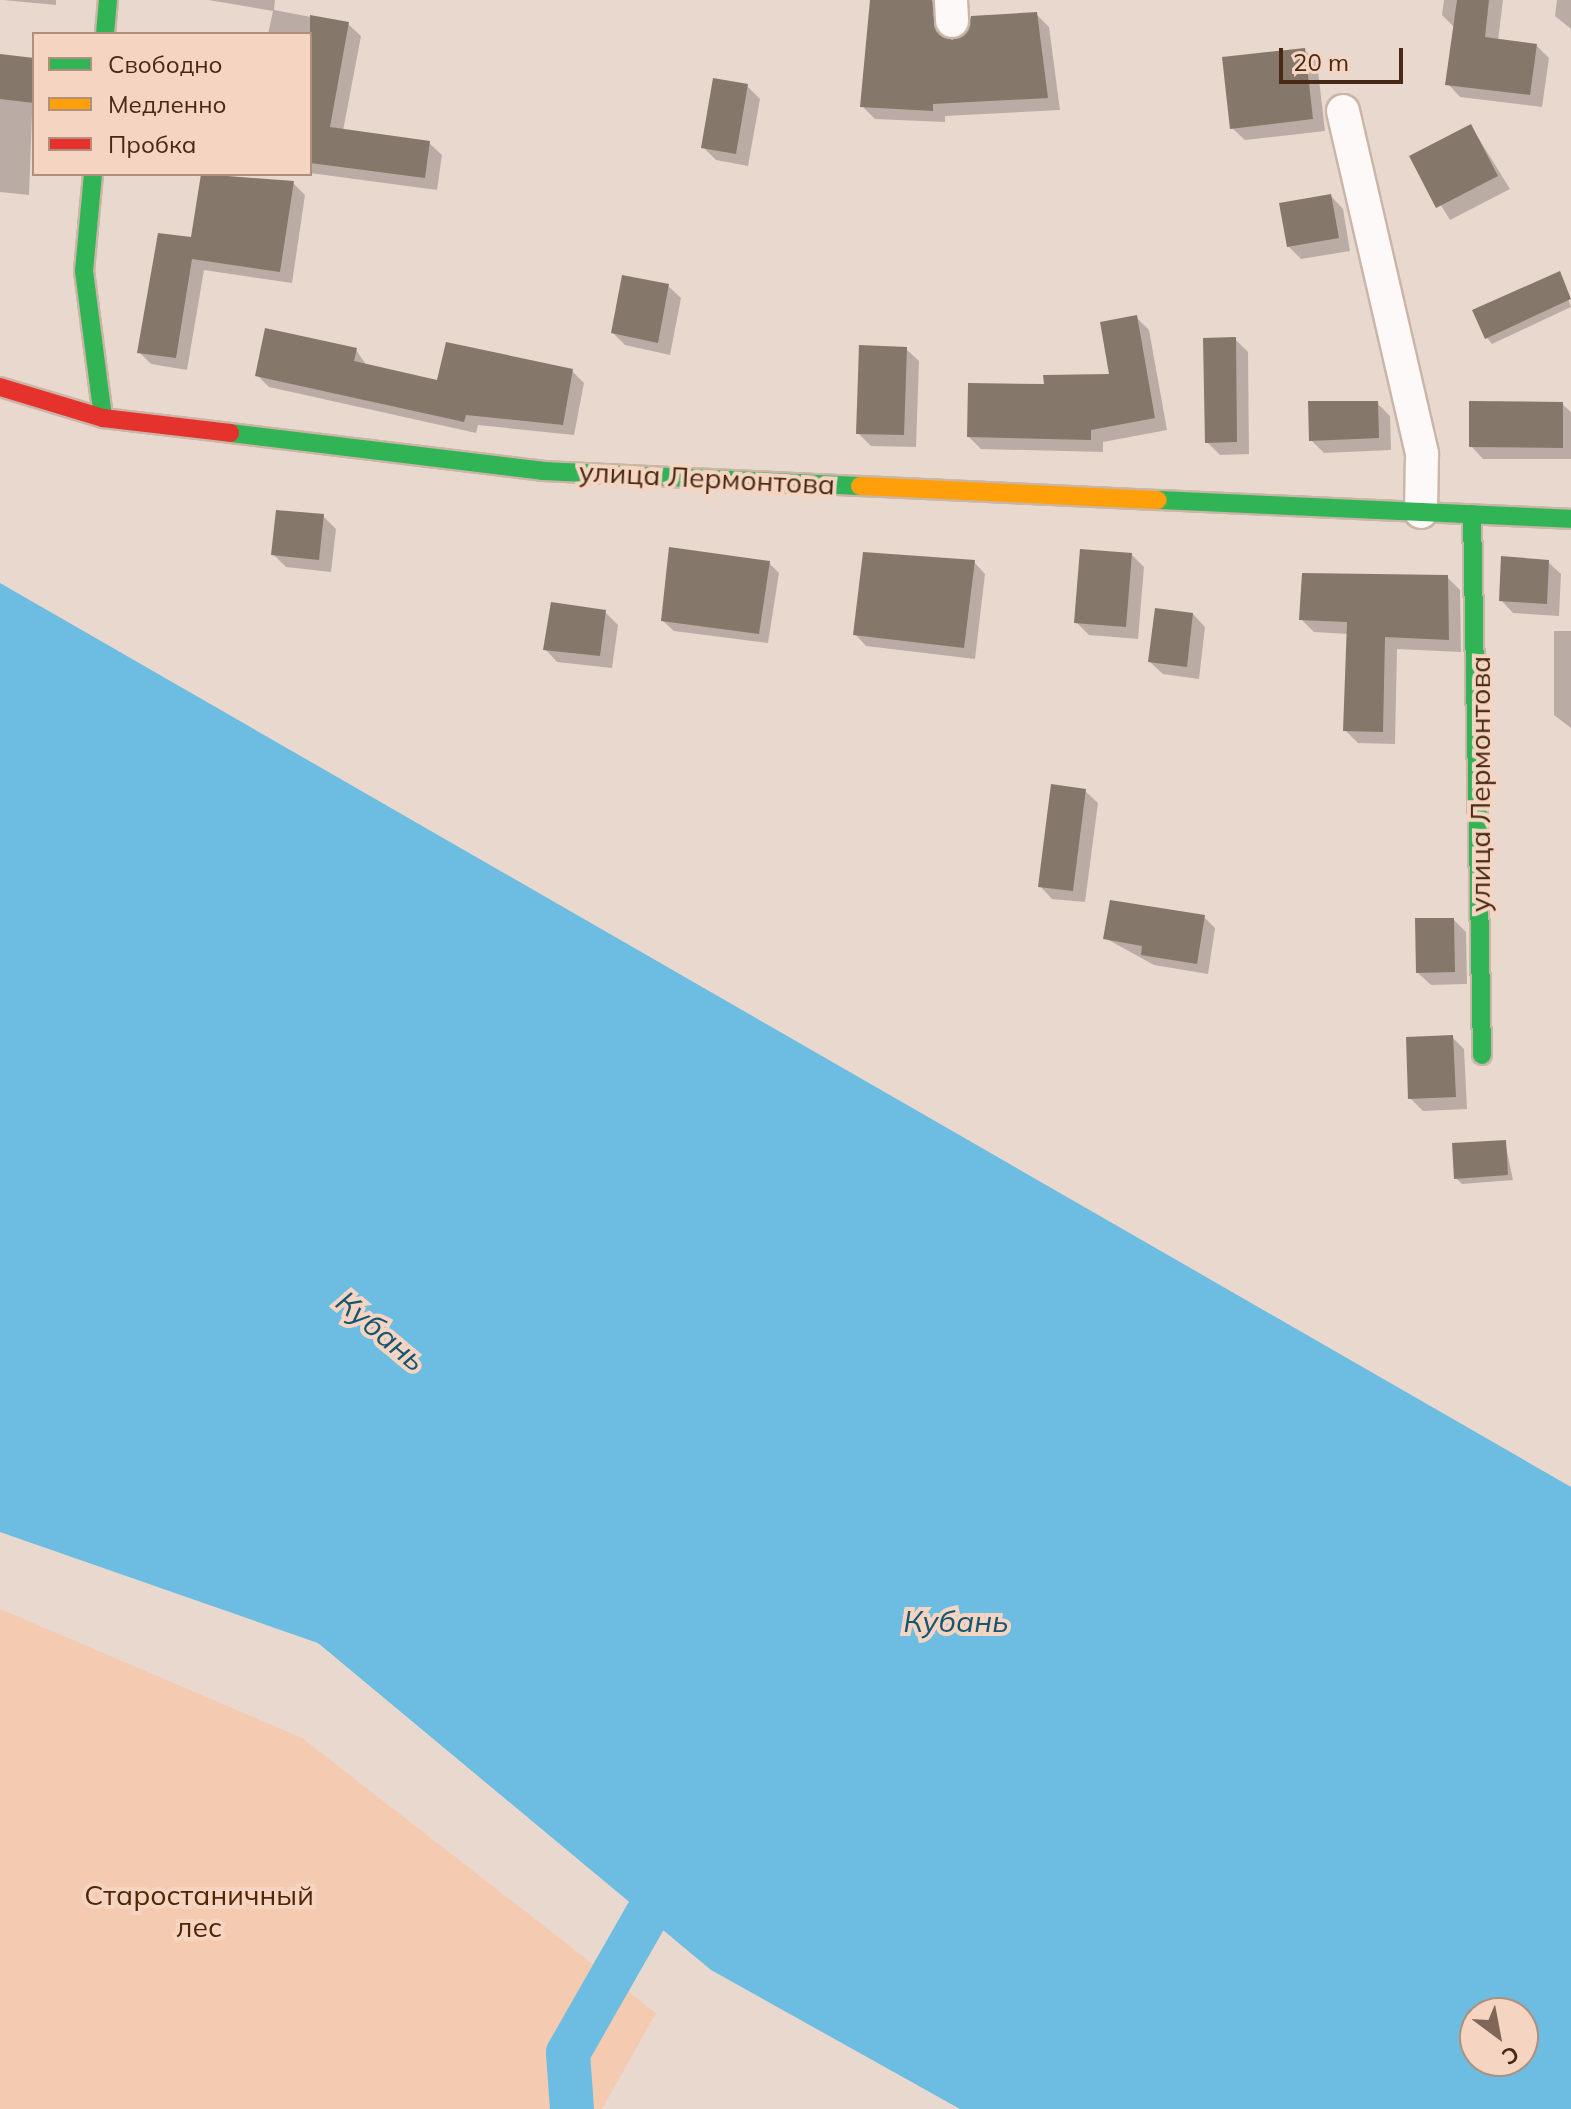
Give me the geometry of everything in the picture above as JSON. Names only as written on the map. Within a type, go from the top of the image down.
[{"type":"street","points":[[105,32],[108,0]]},
{"type":"street","points":[[1343,111],[1422,454],[1421,512]]},
{"type":"street","points":[[93,176],[84,271],[103,418]]},
{"type":"street","name":"улица Лермонтова","points":[[0,387],[103,418],[542,471],[1571,519]]},
{"type":"street","name":"улица Лермонтова","points":[[1472,514],[1482,1055]]},
{"type":"green space","name":"Старостаничный лес","points":[[0,1609],[302,1738],[656,2013],[602,2109],[0,2109]]},
{"type":"water","name":"Кубань","points":[[0,583],[1571,1487],[1571,2109],[960,2109],[711,1970],[318,1643],[0,1532]]},
{"type":"building","points":[[870,0],[932,0],[936,31],[952,40],[968,30],[971,16],[1037,12],[1048,98],[933,104],[933,111],[860,107]]},
{"type":"building","points":[[1457,0],[1489,0],[1485,37],[1537,44],[1530,95],[1445,85]]},
{"type":"building","points":[[310,15],[349,22],[330,127],[430,141],[425,178],[312,163]]},
{"type":"building","points":[[1305,48],[1313,119],[1230,129],[1222,57]]},
{"type":"building","points":[[0,54],[32,58],[32,103],[0,99]]},
{"type":"building","points":[[713,78],[748,84],[736,154],[701,148]]},
{"type":"building","points":[[1471,124],[1498,176],[1436,208],[1409,156]]},
{"type":"building","points":[[201,176],[294,181],[280,272],[192,259],[176,358],[137,353],[158,233],[191,237]]},
{"type":"building","points":[[1331,194],[1339,238],[1287,247],[1279,203]]},
{"type":"building","points":[[1560,271],[1571,299],[1485,339],[1472,310]]},
{"type":"building","points":[[622,275],[669,284],[658,343],[611,333]]},
{"type":"building","points":[[1137,315],[1155,418],[1091,430],[1091,440],[967,437],[968,383],[1044,384],[1043,375],[1109,374],[1100,322]]},
{"type":"building","points":[[265,328],[357,348],[354,361],[437,380],[446,342],[573,369],[563,425],[466,415],[464,422],[255,376]]},
{"type":"building","points":[[1236,337],[1237,442],[1205,443],[1203,338]]},
{"type":"building","points":[[859,345],[907,347],[904,435],[856,434]]},
{"type":"building","points":[[1308,401],[1378,401],[1379,438],[1309,441]]},
{"type":"building","points":[[1469,401],[1563,402],[1563,448],[1469,447]]},
{"type":"building","points":[[276,510],[324,514],[319,560],[271,555]]},
{"type":"building","points":[[669,547],[770,561],[759,634],[661,621]]},
{"type":"building","points":[[1080,549],[1132,553],[1126,627],[1074,623]]},
{"type":"building","points":[[863,552],[975,560],[964,648],[853,635]]},
{"type":"building","points":[[1501,556],[1549,560],[1547,604],[1499,601]]},
{"type":"building","points":[[1302,573],[1448,575],[1449,640],[1385,637],[1383,732],[1343,731],[1347,622],[1299,620]]},
{"type":"building","points":[[551,602],[606,610],[600,656],[543,650]]},
{"type":"building","points":[[1155,608],[1193,613],[1187,667],[1148,662]]},
{"type":"building","points":[[1051,784],[1086,789],[1073,891],[1038,887]]},
{"type":"building","points":[[1110,900],[1205,915],[1197,964],[1141,955],[1142,946],[1103,939]]},
{"type":"building","points":[[1415,918],[1454,918],[1455,972],[1416,973]]},
{"type":"building","points":[[1453,1035],[1456,1097],[1408,1099],[1406,1037]]},
{"type":"building","points":[[1506,1140],[1508,1175],[1454,1179],[1452,1143]]},
{"type":"waterway","points":[[572,2109],[568,2053],[646,1916]]},
{"type":"traffic: fast","points":[[105,32],[108,0]]},
{"type":"traffic: fast","points":[[93,176],[84,271],[103,418]]},
{"type":"traffic: fast","points":[[230,433],[542,471],[860,486]]},
{"type":"traffic: fast","points":[[1158,500],[1571,519]]},
{"type":"traffic: fast","points":[[1472,514],[1482,1055]]},
{"type":"traffic: slow","points":[[860,486],[1158,500]]},
{"type":"traffic: jam","points":[[0,387],[103,418],[230,433]]}]
